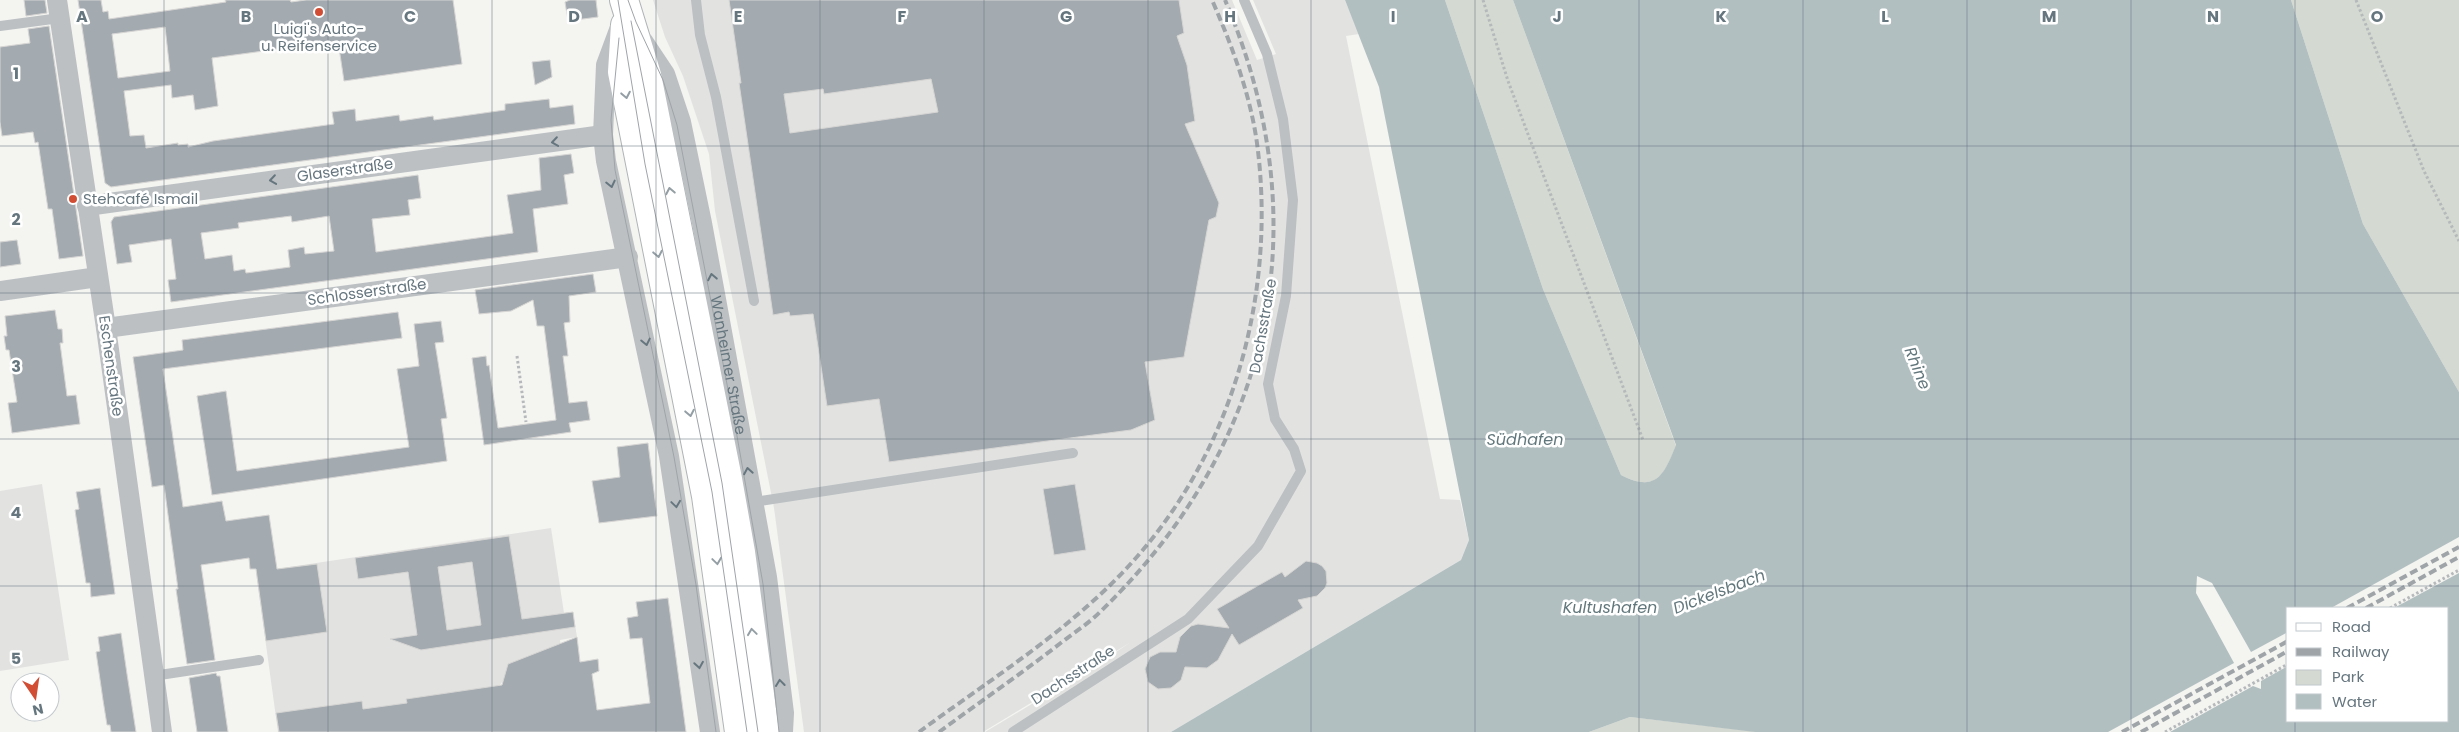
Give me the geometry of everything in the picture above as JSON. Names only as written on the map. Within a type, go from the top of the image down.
[{"type":"street","points":[[625,6],[606,65],[603,135],[608,172],[628,257],[669,456],[710,732]]},
{"type":"street","points":[[625,6],[622,72],[706,496],[739,732]]},
{"type":"street","name":"Wanheimer Straße","points":[[625,6],[647,75],[728,479],[741,552],[765,732]]},
{"type":"street","name":"Wanheimer Straße","points":[[625,6],[665,74],[681,122],[767,577],[784,712],[783,732]]},
{"type":"street","name":"Eschenstraße","points":[[58,9],[106,328],[162,732]]},
{"type":"street","name":"Glaserstraße","points":[[87,206],[603,135]]},
{"type":"street","name":"Schlosserstraße","points":[[106,328],[628,257]]},
{"type":"street","points":[[0,290],[98,277]]},
{"type":"lane","points":[[696,0],[700,35],[718,106],[754,302]]},
{"type":"lane","name":"Dachsstraße","points":[[1013,732],[1188,619],[1258,546],[1301,471],[1294,449],[1275,419],[1268,384],[1286,296],[1293,200],[1283,119],[1268,54],[1244,0]]},
{"type":"lane","points":[[0,26],[58,9]]},
{"type":"lane","points":[[754,502],[1073,453]]},
{"type":"lane","points":[[153,676],[259,660]]},
{"type":"path","points":[[1483,0],[1508,81],[1643,440]]},
{"type":"path","points":[[2356,0],[2424,171],[2459,241]]},
{"type":"path","points":[[517,356],[526,422]]},
{"type":"path","points":[[2392,607],[2459,570]]},
{"type":"path","points":[[2165,732],[2286,665]]},
{"type":"shaded area","points":[[653,0],[1232,0],[1257,60],[1276,54],[1253,0],[1345,0],[1359,34],[1346,36],[1440,499],[1460,500],[1469,540],[1461,560],[1171,732],[985,732],[1095,666],[1131,642],[983,732],[804,732],[774,508],[715,211],[709,154],[683,76],[665,37]]},
{"type":"shaded area","points":[[42,484],[69,660],[0,671],[0,491]]},
{"type":"shaded area","points":[[551,528],[564,613],[573,612],[577,637],[560,640],[563,664],[510,672],[499,686],[504,723],[627,706],[631,732],[278,732],[256,572]]},
{"type":"green space","points":[[1445,0],[1513,0],[1676,446],[1663,473],[1651,481],[1633,480],[1621,475],[1543,289]]},
{"type":"green space","points":[[2291,0],[2459,0],[2459,392],[2363,224]]},
{"type":"green space","points":[[1630,717],[1752,731],[1755,732],[1589,732]]},
{"type":"water","points":[[1345,0],[1445,0],[1543,289],[1621,475],[1643,482],[1657,478],[1663,472],[1676,445],[1513,0],[2291,0],[2363,224],[2459,392],[2459,732],[1755,732],[1630,717],[1589,732],[1171,732],[1461,560],[1469,540],[1379,87]]},
{"type":"pier","points":[[2459,537],[2459,573],[2396,607],[2333,607]]},
{"type":"pier","points":[[2197,576],[2212,583],[2251,652],[2286,633],[2286,667],[2261,681],[2261,689],[2253,686],[2170,732],[2108,732],[2234,663],[2196,593]]},
{"type":"building","points":[[24,0],[45,0],[47,13],[26,16]]},
{"type":"building","points":[[78,0],[101,0],[103,12],[108,11],[109,19],[226,2],[225,0],[290,0],[291,2],[306,0],[453,0],[462,64],[344,81],[338,41],[212,58],[218,106],[195,110],[193,95],[172,98],[171,85],[124,91],[130,136],[144,135],[146,148],[178,143],[178,145],[188,144],[188,147],[213,141],[334,124],[332,112],[355,109],[356,121],[399,115],[400,121],[433,116],[434,120],[505,110],[505,104],[549,99],[550,108],[573,105],[575,124],[111,187],[105,183]],"holes":[[[165,27],[170,71],[118,78],[112,34]]]},
{"type":"building","points":[[570,0],[596,0],[598,17],[568,21],[565,2]]},
{"type":"building","points":[[729,0],[1179,0],[1184,33],[1177,36],[1187,65],[1195,121],[1185,124],[1219,203],[1216,217],[1209,220],[1184,357],[1145,362],[1155,420],[1131,430],[889,462],[879,399],[827,406],[813,314],[790,316],[789,312],[773,315],[739,83],[741,83]],"holes":[[[931,79],[938,112],[790,133],[784,94],[823,89],[824,94]]]},
{"type":"building","points":[[49,26],[83,256],[59,259],[52,209],[48,209],[38,142],[35,143],[33,132],[2,136],[0,122],[0,47],[30,43],[28,29]]},
{"type":"building","points":[[550,60],[552,77],[535,85],[532,62]]},
{"type":"building","points":[[571,154],[574,173],[564,175],[568,204],[533,209],[538,252],[171,302],[168,280],[176,279],[171,239],[129,245],[132,262],[117,264],[111,222],[114,217],[418,175],[421,198],[408,200],[410,215],[372,219],[376,252],[513,233],[507,195],[541,190],[539,158]],"holes":[[[291,216],[292,222],[329,216],[334,251],[305,254],[304,247],[288,250],[290,267],[246,273],[245,269],[234,271],[232,255],[205,259],[201,233],[239,228],[238,223]]]},
{"type":"building","points":[[17,240],[21,264],[0,267],[0,242]]},
{"type":"building","points":[[593,274],[596,292],[569,296],[570,322],[564,323],[568,356],[563,356],[569,403],[587,401],[590,420],[569,423],[571,432],[484,445],[472,358],[486,356],[498,428],[556,420],[544,326],[537,326],[533,300],[511,311],[479,314],[475,290]]},
{"type":"building","points":[[55,310],[58,329],[62,329],[63,343],[60,343],[67,396],[76,395],[80,424],[12,433],[8,403],[17,402],[9,350],[6,350],[4,336],[7,336],[5,316]]},
{"type":"building","points":[[398,312],[402,338],[163,369],[183,507],[222,501],[226,521],[269,515],[277,569],[317,564],[327,632],[266,641],[256,569],[250,569],[249,558],[201,565],[215,660],[187,664],[164,485],[152,487],[133,357],[183,350],[182,340]]},
{"type":"building","points":[[441,321],[444,342],[435,343],[447,418],[441,419],[447,461],[212,495],[197,396],[226,391],[237,471],[409,447],[397,369],[419,366],[414,324]]},
{"type":"building","points":[[648,443],[657,516],[599,523],[592,481],[620,477],[617,447]]},
{"type":"building","points":[[1075,484],[1086,550],[1054,555],[1043,489]]},
{"type":"building","points":[[100,488],[115,594],[91,597],[90,583],[86,583],[75,510],[79,509],[76,492]]},
{"type":"building","points":[[509,536],[522,619],[573,612],[575,627],[421,650],[390,639],[417,635],[408,572],[358,579],[355,558]],"holes":[[[472,562],[481,625],[447,630],[438,567]]]},
{"type":"building","points":[[1306,561],[1322,566],[1326,571],[1327,583],[1317,596],[1298,600],[1303,608],[1239,645],[1232,634],[1218,660],[1207,668],[1185,667],[1181,680],[1171,688],[1158,689],[1148,682],[1145,669],[1150,657],[1160,652],[1176,652],[1180,637],[1191,626],[1198,624],[1229,628],[1217,609],[1282,572],[1285,577]]},
{"type":"building","points":[[668,598],[686,732],[279,732],[276,713],[362,701],[363,709],[407,703],[406,699],[502,685],[508,664],[577,637],[580,662],[598,659],[599,671],[592,674],[597,710],[650,703],[642,638],[630,639],[627,618],[638,616],[636,602]]},
{"type":"building","points":[[121,633],[136,732],[111,732],[110,725],[107,725],[103,700],[96,652],[100,651],[98,637]]},
{"type":"building","points":[[216,673],[217,676],[220,676],[228,732],[197,732],[189,678]]},
{"type":"tram line","points":[[618,0],[645,164],[712,492],[747,732]]},
{"type":"tram line","points":[[628,0],[663,80],[677,125],[737,436],[763,584],[779,732]]},
{"type":"tram line","points":[[631,21],[722,483],[758,732]]},
{"type":"tram line","points":[[619,38],[611,120],[615,170],[674,457],[696,585],[716,732]]},
{"type":"railway","points":[[919,732],[1032,651],[1086,608],[1111,584],[1135,559],[1169,516],[1198,469],[1221,420],[1240,368],[1252,315],[1260,260],[1262,206],[1258,151],[1251,112],[1234,55],[1212,0]]},
{"type":"railway","points":[[939,732],[1032,665],[1100,612],[1159,547],[1206,477],[1241,403],[1263,326],[1273,247],[1270,166],[1254,83],[1225,0]]},
{"type":"railway","points":[[2349,607],[2459,547]]},
{"type":"railway","points":[[2368,607],[2459,557]]},
{"type":"railway","points":[[2122,732],[2286,642]]},
{"type":"railway","points":[[2141,732],[2286,652]]},
{"type":"place","name":"Luigi's Auto- u. Reifenservice","points":[[319,12]]},
{"type":"place","name":"Stehcafé Ismail","points":[[73,199]]},
{"type":"water label","name":"Rhine","points":[[1918,368]]},
{"type":"water label","name":"Südhafen","points":[[1525,439]]},
{"type":"water label","name":"Dickelsbach","points":[[1719,591]]},
{"type":"water label","name":"Kultushafen","points":[[1610,607]]}]
